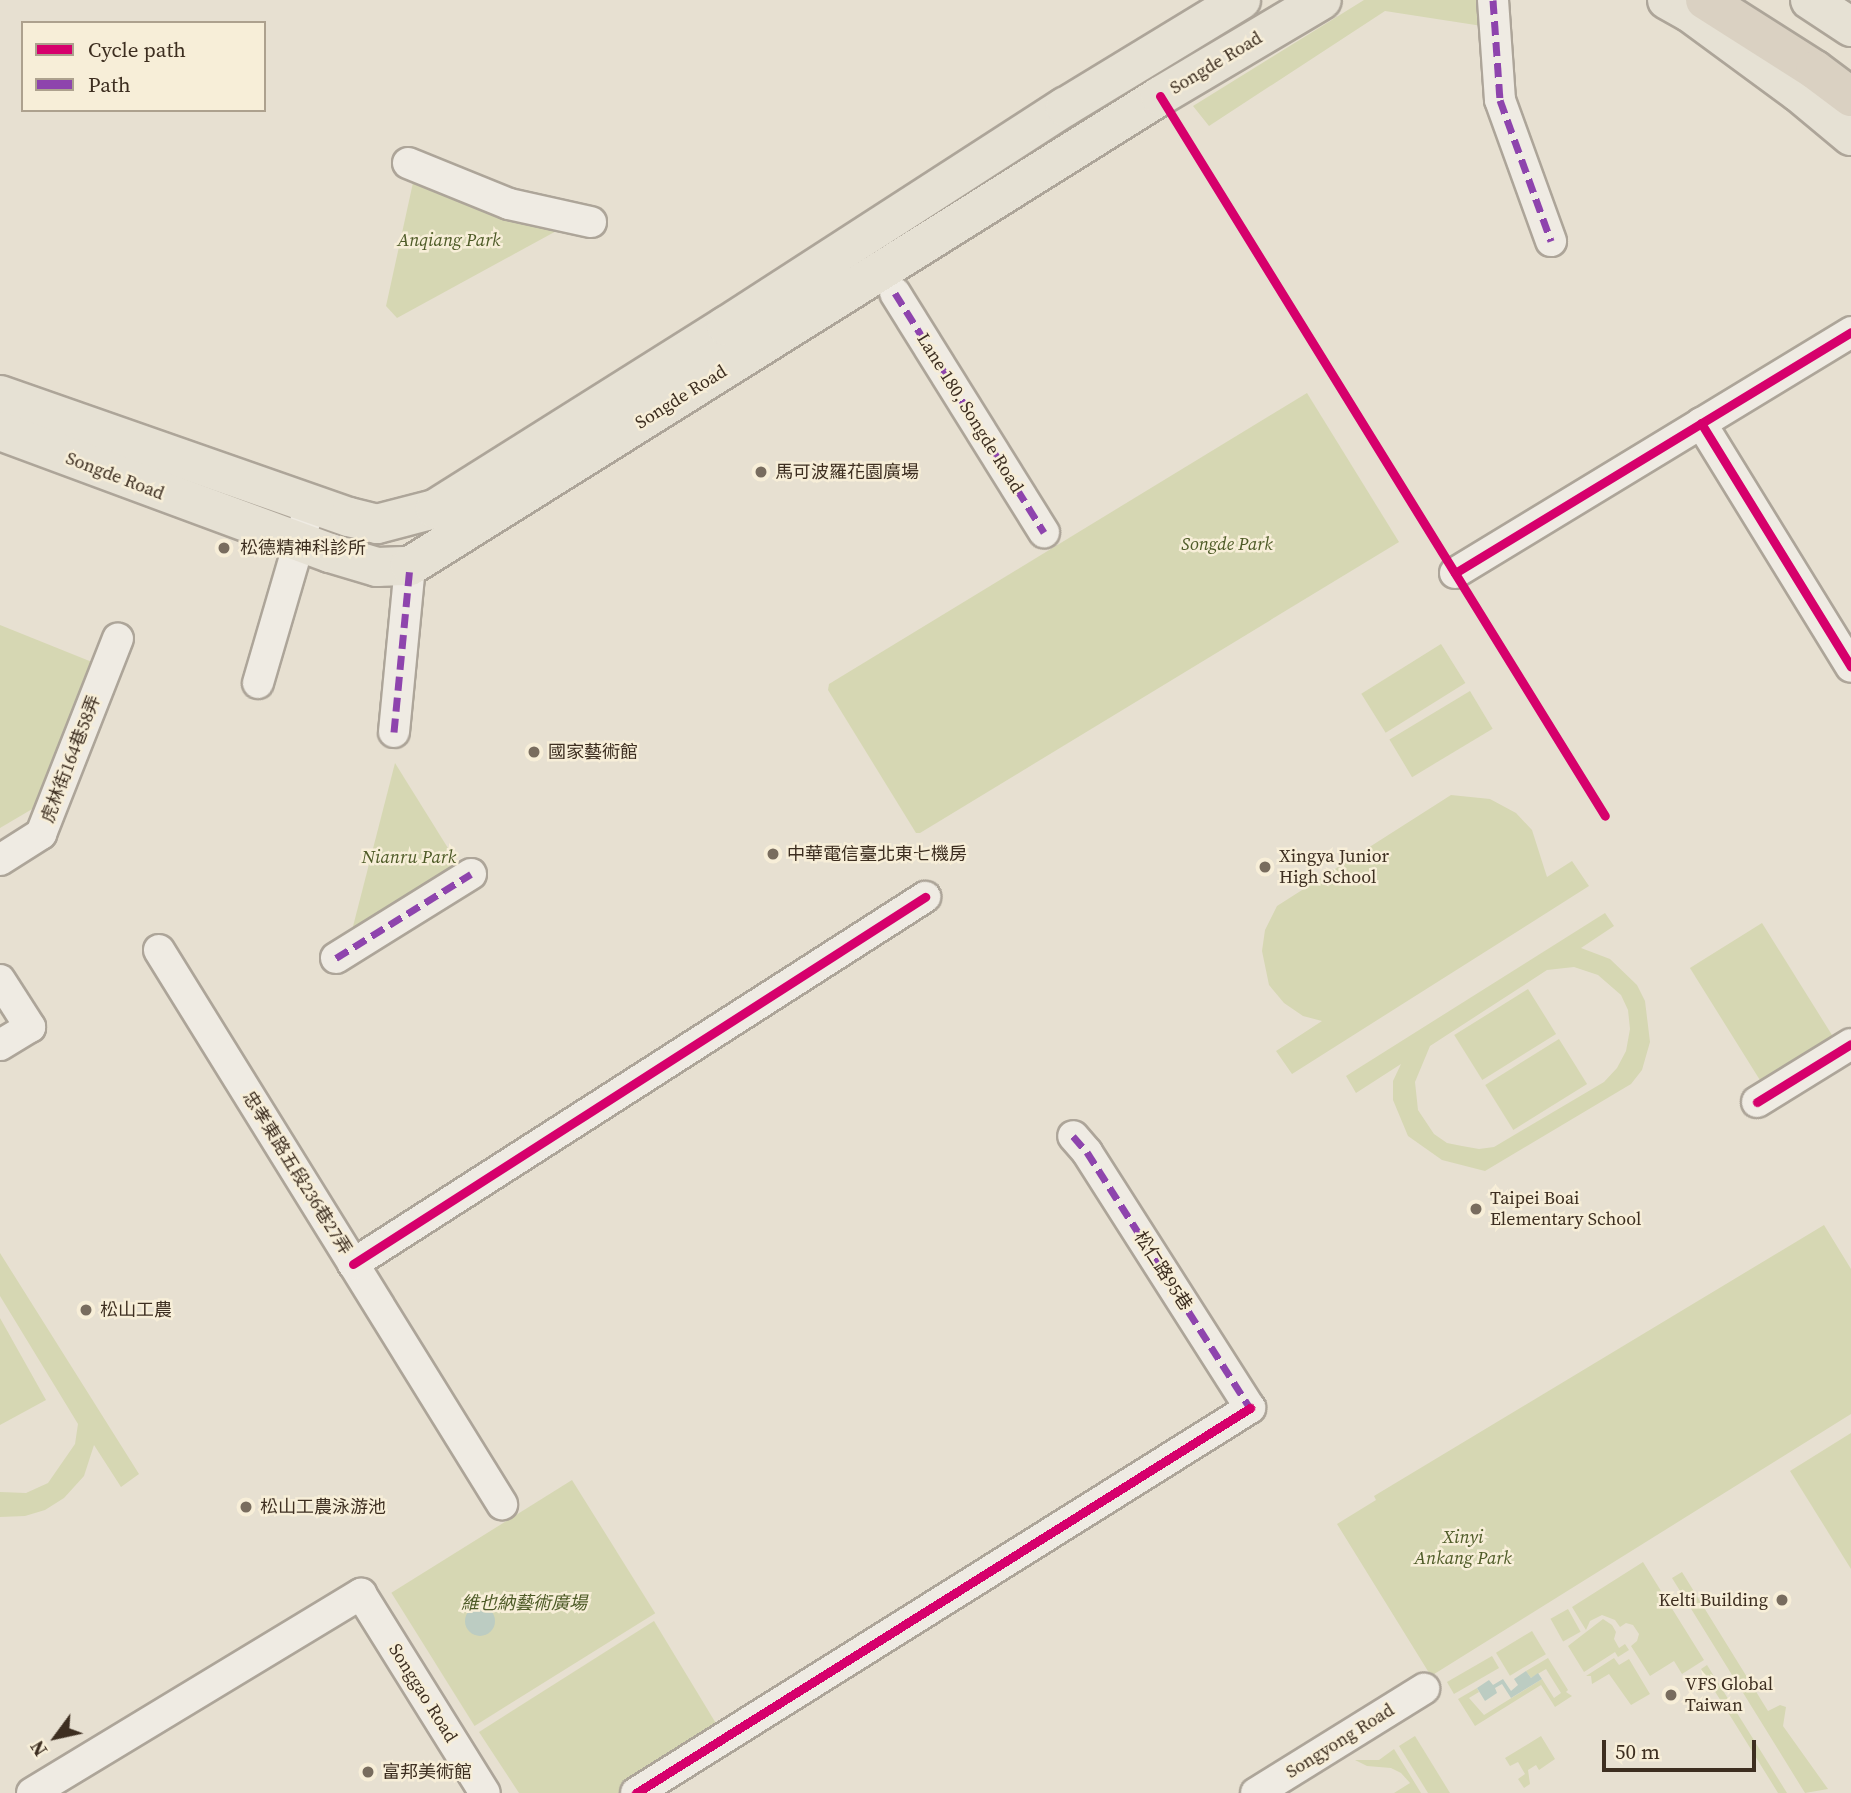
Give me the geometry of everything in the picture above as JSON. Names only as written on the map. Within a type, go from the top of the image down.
[{"type":"highway","points":[[1705,0],[1815,70],[1851,97]]},
{"type":"highway","points":[[1744,0],[1829,52],[1851,70]]},
{"type":"main road","name":"Songde Road","points":[[0,395],[310,505],[377,524],[435,509],[726,326],[1065,107],[1241,0]]},
{"type":"main road","name":"Songde Road","points":[[0,431],[163,494],[301,542],[377,567],[410,566],[1160,96],[1322,0]]},
{"type":"main road","points":[[1667,0],[1689,12],[1787,84],[1851,136]]},
{"type":"main road","points":[[1810,0],[1851,27]]},
{"type":"street","points":[[1493,0],[1500,100],[1551,241]]},
{"type":"street","points":[[408,163],[509,204],[591,222]]},
{"type":"street","name":"Lane 180, Songde Road","points":[[895,293],[1044,532]]},
{"type":"street","points":[[1455,573],[1851,332]]},
{"type":"street","points":[[1700,423],[1851,667]]},
{"type":"street","points":[[258,683],[310,505]]},
{"type":"street","points":[[394,732],[410,566]]},
{"type":"street","name":"虎林街164巷58弄","points":[[0,860],[41,834],[118,639]]},
{"type":"street","points":[[336,958],[471,874]]},
{"type":"street","points":[[353,1264],[925,897]]},
{"type":"street","name":"忠孝東路五段236巷27弄","points":[[159,950],[502,1504]]},
{"type":"street","points":[[0,980],[30,1027],[0,1045]]},
{"type":"street","points":[[1757,1102],[1851,1044]]},
{"type":"street","name":"松仁路95巷","points":[[636,1793],[1250,1408],[1087,1152],[1073,1136]]},
{"type":"street","name":"Songgao Road","points":[[32,1793],[361,1594],[485,1793]]},
{"type":"street","name":"Songyong Road","points":[[1256,1793],[1424,1689]]},
{"type":"green space","points":[[1364,0],[1480,0],[1482,26],[1385,11],[1209,126],[1193,106]]},
{"type":"green space","name":"Anqiang Park","points":[[414,178],[560,229],[397,318],[386,306]]},
{"type":"green space","name":"Songde Park","points":[[1307,393],[1399,542],[916,833],[828,690],[829,684]]},
{"type":"green space","points":[[0,625],[92,662],[39,805],[0,828]]},
{"type":"green space","points":[[1441,644],[1465,683],[1386,733],[1361,694]]},
{"type":"green space","points":[[1470,691],[1493,729],[1412,777],[1389,739]]},
{"type":"green space","name":"Nianru Park","points":[[395,763],[461,869],[349,942]]},
{"type":"green space","points":[[1451,795],[1490,799],[1516,813],[1532,830],[1547,877],[1572,861],[1589,886],[1292,1074],[1276,1051],[1322,1021],[1303,1016],[1284,1003],[1269,985],[1262,951],[1265,930],[1277,906]]},
{"type":"green space","points":[[1605,913],[1614,926],[1581,948],[1610,959],[1637,985],[1645,1001],[1650,1042],[1642,1070],[1631,1084],[1485,1171],[1442,1160],[1408,1136],[1393,1100],[1393,1081],[1401,1064],[1356,1093],[1346,1076]],"holes":[[[1574,967],[1598,975],[1621,995],[1628,1010],[1630,1029],[1626,1051],[1617,1068],[1604,1082],[1494,1147],[1479,1149],[1447,1143],[1434,1134],[1418,1110],[1415,1082],[1430,1046],[1547,970]]]},
{"type":"green space","points":[[1762,923],[1835,1040],[1763,1085],[1690,968]]},
{"type":"green space","points":[[1528,989],[1556,1034],[1482,1080],[1454,1035]]},
{"type":"green space","points":[[1559,1039],[1587,1084],[1513,1130],[1485,1085]]},
{"type":"green space","name":"Xinyi Ankang Park","points":[[1824,1225],[1851,1269],[1851,1414],[1431,1676],[1337,1524],[1376,1500],[1374,1496]]},
{"type":"green space","points":[[0,1253],[139,1474],[121,1487],[94,1445],[84,1476],[64,1498],[45,1510],[25,1516],[0,1517],[0,1492],[26,1493],[48,1483],[75,1444],[78,1424],[0,1296]]},
{"type":"green space","points":[[0,1318],[46,1400],[0,1425]]},
{"type":"green space","points":[[1851,1433],[1851,1569],[1790,1471]]},
{"type":"green space","name":"維也納藝術廣場","points":[[572,1480],[655,1613],[475,1726],[391,1593]]},
{"type":"green space","points":[[1643,1562],[1704,1660],[1682,1674],[1674,1661],[1650,1676],[1631,1646],[1637,1641],[1639,1634],[1633,1625],[1626,1623],[1620,1627],[1615,1620],[1602,1615],[1590,1621],[1586,1630],[1572,1607]]},
{"type":"green space","points":[[1682,1572],[1768,1711],[1780,1705],[1786,1707],[1783,1726],[1828,1789],[1805,1793],[1672,1578]]},
{"type":"green space","points":[[1568,1609],[1581,1632],[1563,1641],[1551,1619]]},
{"type":"green space","points":[[1603,1619],[1612,1625],[1616,1632],[1614,1639],[1619,1648],[1625,1644],[1629,1650],[1618,1657],[1615,1652],[1584,1672],[1568,1646]]},
{"type":"green space","points":[[654,1621],[720,1730],[621,1793],[519,1793],[479,1732]]},
{"type":"green space","points":[[1532,1631],[1546,1654],[1510,1676],[1496,1653]]},
{"type":"green space","points":[[1492,1656],[1499,1668],[1454,1694],[1447,1682]]},
{"type":"green space","points":[[1548,1658],[1568,1690],[1566,1692],[1572,1696],[1555,1707],[1541,1685],[1475,1726],[1458,1699],[1477,1688],[1479,1692],[1469,1698],[1484,1715],[1542,1679],[1554,1698],[1561,1693],[1546,1669],[1531,1678],[1526,1671]]},
{"type":"green space","points":[[1614,1658],[1619,1665],[1629,1659],[1650,1694],[1631,1705],[1609,1674],[1592,1684],[1591,1676],[1586,1676]]},
{"type":"green space","points":[[1707,1665],[1787,1793],[1778,1793],[1701,1669]]},
{"type":"green space","points":[[1415,1736],[1450,1793],[1428,1793],[1399,1746]]},
{"type":"green space","points":[[1541,1736],[1555,1759],[1539,1770],[1536,1765],[1528,1770],[1530,1784],[1524,1788],[1518,1779],[1525,1774],[1518,1762],[1510,1766],[1505,1758]]},
{"type":"green space","points":[[1394,1749],[1421,1793],[1394,1793],[1410,1783],[1401,1773],[1391,1768],[1367,1766],[1355,1760],[1379,1760]]},
{"type":"shaded area","points":[[480,1606],[491,1610],[495,1621],[491,1632],[480,1636],[469,1632],[465,1621],[469,1610]]},
{"type":"shaded area","points":[[1526,1671],[1531,1678],[1538,1673],[1542,1679],[1511,1698],[1502,1684],[1495,1688],[1497,1693],[1485,1701],[1477,1688],[1489,1680],[1493,1685],[1503,1679],[1511,1691],[1518,1685],[1514,1679]]},
{"type":"marked path","points":[[1493,0],[1500,100],[1551,241]]},
{"type":"marked path","points":[[895,293],[1044,532]]},
{"type":"marked path","points":[[394,732],[410,566]]},
{"type":"marked path","points":[[336,958],[471,874]]},
{"type":"marked path","points":[[1073,1136],[1087,1152],[1250,1408],[1246,1410]]},
{"type":"cycle path","points":[[1160,96],[1605,816]]},
{"type":"cycle path","points":[[1455,573],[1851,332]]},
{"type":"cycle path","points":[[1701,423],[1851,667]]},
{"type":"cycle path","points":[[353,1264],[925,897]]},
{"type":"cycle path","points":[[1757,1102],[1851,1044]]},
{"type":"cycle path","points":[[636,1793],[1250,1408]]},
{"type":"place","name":"馬可波羅花園廣場","points":[[761,472]]},
{"type":"place","name":"松德精神科診所","points":[[224,548]]},
{"type":"place","name":"國家藝術館","points":[[534,752]]},
{"type":"place","name":"中華電信臺北東七機房","points":[[773,854]]},
{"type":"place","name":"Xingya Junior High School","points":[[1265,867]]},
{"type":"place","name":"Taipei Boai Elementary School","points":[[1476,1209]]},
{"type":"place","name":"松山工農","points":[[86,1310]]},
{"type":"place","name":"松山工農泳游池","points":[[246,1507]]},
{"type":"place","name":"Kelti Building","points":[[1782,1600]]},
{"type":"place","name":"VFS Global Taiwan","points":[[1671,1695]]},
{"type":"place","name":"富邦美術館","points":[[368,1772]]}]
